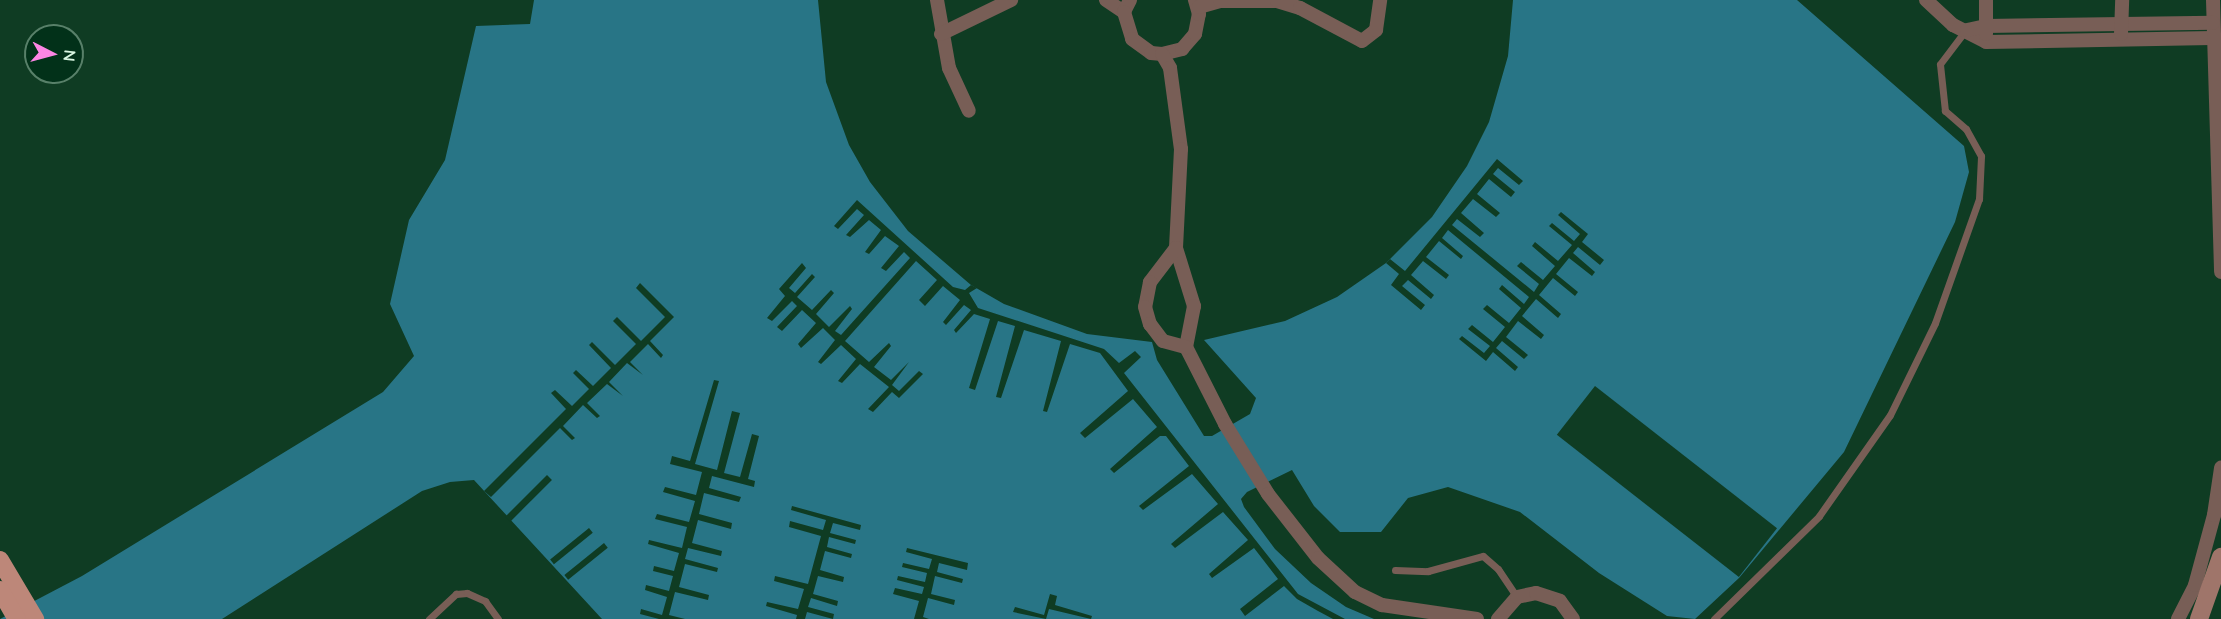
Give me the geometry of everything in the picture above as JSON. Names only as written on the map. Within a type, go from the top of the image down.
[{"type":"main road","points":[[2199,619],[2221,556]]},
{"type":"main road","points":[[0,560],[35,619]]},
{"type":"main road","points":[[0,590],[17,619]]},
{"type":"street","points":[[937,0],[941,34],[949,68],[969,111]]},
{"type":"street","points":[[941,34],[1011,0]]},
{"type":"street","points":[[1106,0],[1127,6],[1132,39],[1151,52],[1162,54],[1190,42],[1199,24],[1197,3],[1277,1],[1300,8],[1356,39],[1370,38],[1376,30],[1380,0]]},
{"type":"street","points":[[1926,0],[1953,25],[1986,42],[2213,23]]},
{"type":"street","points":[[1986,0],[1986,42]]},
{"type":"street","points":[[2121,32],[2122,0]]},
{"type":"street","points":[[2213,0],[2212,38],[2221,272]]},
{"type":"street","points":[[1966,30],[1986,26],[2212,38]]},
{"type":"street","points":[[1162,54],[1170,68],[1181,149],[1176,249],[1194,306],[1186,347],[1225,424],[1268,494],[1318,558],[1355,592],[1382,605],[1478,619]]},
{"type":"street","points":[[1176,249],[1150,282],[1145,308],[1150,324],[1163,341],[1186,347]]},
{"type":"street","points":[[2178,619],[2195,585],[2214,514],[2221,468]]},
{"type":"street","points":[[1498,619],[1517,597],[1549,595],[1560,601],[1573,619]]},
{"type":"lane","points":[[1714,619],[1819,516],[1890,415],[1935,322],[1979,199],[1981,156],[1966,129],[1945,111],[1940,64],[1966,30]]},
{"type":"lane","points":[[1395,570],[1428,571],[1483,556],[1498,569],[1517,597]]},
{"type":"lane","points":[[429,619],[456,594],[467,592],[485,601],[498,619]]},
{"type":"water","points":[[534,0],[818,0],[826,82],[849,145],[870,182],[908,231],[971,285],[1004,304],[1087,334],[1152,342],[1157,360],[1204,436],[1212,436],[1250,414],[1256,398],[1204,340],[1285,321],[1337,297],[1386,263],[1432,217],[1467,166],[1489,122],[1508,56],[1513,0],[1797,0],[1964,146],[1969,172],[1955,222],[1844,452],[1739,578],[1695,619],[1667,616],[1599,573],[1520,512],[1448,487],[1408,498],[1381,532],[1340,532],[1314,506],[1292,470],[1247,492],[1241,499],[1244,507],[1275,549],[1311,583],[1346,607],[1374,619],[602,619],[474,480],[450,482],[422,491],[222,619],[0,619],[82,576],[383,392],[414,356],[390,304],[409,220],[445,160],[476,26],[530,24]]},
{"type":"pier","points":[[1497,159],[1523,181],[1519,185],[1498,168],[1493,174],[1515,192],[1511,197],[1489,179],[1477,194],[1500,213],[1496,217],[1473,199],[1461,213],[1484,233],[1480,237],[1457,219],[1452,225],[1534,292],[1539,284],[1517,266],[1521,262],[1543,280],[1555,266],[1532,246],[1535,242],[1558,261],[1572,245],[1549,226],[1552,223],[1574,241],[1580,234],[1558,215],[1561,212],[1588,234],[1582,242],[1604,260],[1600,265],[1578,247],[1573,253],[1595,272],[1592,276],[1569,258],[1556,274],[1578,292],[1575,296],[1553,278],[1539,295],[1561,314],[1558,318],[1536,299],[1522,316],[1544,335],[1541,339],[1518,321],[1506,337],[1528,355],[1524,359],[1502,341],[1496,348],[1518,367],[1515,371],[1493,352],[1486,361],[1459,339],[1462,336],[1484,353],[1490,346],[1468,329],[1472,325],[1493,342],[1505,327],[1483,309],[1487,305],[1509,323],[1521,308],[1499,289],[1502,285],[1524,304],[1529,297],[1448,230],[1442,238],[1463,256],[1461,259],[1439,241],[1426,257],[1449,275],[1446,279],[1423,261],[1411,275],[1434,295],[1431,299],[1408,280],[1402,286],[1425,305],[1421,310],[1391,285],[1399,274],[1386,263],[1390,259],[1405,271]]},
{"type":"pier","points":[[857,200],[953,287],[965,290],[971,285],[977,288],[969,293],[978,308],[1104,349],[1119,363],[1135,351],[1141,357],[1124,373],[1298,594],[1345,619],[1333,619],[1318,611],[1297,599],[1284,586],[1245,616],[1240,609],[1278,579],[1254,548],[1212,578],[1209,574],[1248,540],[1223,512],[1175,548],[1171,544],[1218,504],[1192,474],[1143,510],[1139,506],[1189,466],[1166,436],[1160,436],[1114,473],[1110,469],[1157,427],[1133,399],[1085,438],[1080,433],[1128,391],[1100,353],[1070,344],[1047,412],[1043,411],[1061,341],[1024,330],[1001,398],[996,397],[1015,326],[998,321],[975,390],[969,388],[990,319],[974,314],[956,333],[954,330],[971,310],[964,305],[946,325],[943,322],[960,300],[943,286],[925,306],[919,300],[937,280],[916,261],[845,341],[869,362],[889,343],[891,346],[874,367],[891,380],[909,362],[892,385],[899,391],[919,371],[923,374],[899,398],[892,392],[873,412],[868,409],[889,387],[860,364],[842,383],[838,381],[856,359],[841,345],[821,364],[818,362],[835,340],[823,328],[801,348],[798,344],[816,323],[802,310],[782,331],[777,327],[797,306],[792,301],[772,321],[767,318],[785,296],[779,289],[802,263],[806,268],[789,288],[795,293],[812,274],[815,277],[797,297],[812,310],[831,290],[834,293],[816,314],[829,327],[850,306],[852,309],[835,331],[841,335],[910,258],[904,252],[886,271],[881,268],[899,246],[885,236],[869,254],[865,252],[881,230],[869,220],[850,237],[846,235],[864,215],[857,209],[838,229],[834,226]]},
{"type":"pier","points":[[640,283],[674,317],[650,341],[663,355],[661,358],[648,344],[630,362],[643,375],[627,363],[609,382],[623,396],[607,384],[587,403],[600,416],[597,418],[583,405],[563,426],[575,438],[572,440],[560,428],[491,497],[484,491],[566,409],[551,393],[555,390],[572,406],[589,389],[573,373],[576,370],[593,386],[611,368],[589,345],[592,342],[615,365],[636,344],[613,321],[617,317],[641,341],[665,317],[636,288]]},
{"type":"pier","points":[[714,380],[719,381],[695,464],[717,470],[732,411],[740,413],[724,473],[740,477],[752,434],[759,436],[748,479],[755,481],[754,487],[712,476],[709,488],[741,497],[739,502],[704,493],[699,514],[732,523],[731,529],[698,520],[692,543],[722,551],[721,556],[688,548],[685,559],[718,568],[717,572],[685,564],[679,587],[709,595],[708,600],[675,592],[669,615],[685,619],[659,619],[640,614],[641,609],[662,615],[667,597],[645,590],[646,585],[669,591],[673,576],[653,571],[654,566],[674,571],[679,553],[648,544],[649,540],[682,548],[687,527],[655,519],[657,514],[689,522],[695,501],[663,492],[665,487],[696,495],[702,472],[670,464],[672,456],[690,461]]},
{"type":"pier","points":[[1595,386],[1777,528],[1739,577],[1557,435]]},
{"type":"pier","points":[[547,475],[552,480],[510,522],[505,517]]},
{"type":"pier","points":[[792,506],[861,525],[860,530],[833,523],[830,533],[856,540],[855,544],[829,537],[827,547],[852,554],[851,558],[825,551],[820,570],[844,577],[843,582],[818,576],[813,594],[838,601],[837,606],[811,598],[808,607],[834,614],[833,619],[807,612],[805,619],[796,619],[797,615],[766,606],[767,602],[798,609],[804,589],[774,581],[775,576],[808,584],[821,536],[789,527],[790,521],[823,530],[826,520],[791,510]]},
{"type":"pier","points":[[589,528],[593,533],[554,564],[550,559]]},
{"type":"pier","points":[[604,543],[608,548],[568,580],[564,575]]},
{"type":"pier","points":[[907,548],[968,563],[967,570],[939,563],[937,572],[963,579],[962,583],[935,576],[931,594],[955,600],[954,605],[928,598],[923,617],[929,619],[914,619],[919,601],[893,594],[895,588],[922,594],[924,587],[897,580],[898,576],[925,582],[927,573],[902,567],[903,563],[929,569],[932,559],[906,552]]},
{"type":"pier","points":[[1050,594],[1057,596],[1055,605],[1092,616],[1091,619],[1049,609],[1046,619],[1013,612],[1015,607],[1044,615]]}]
